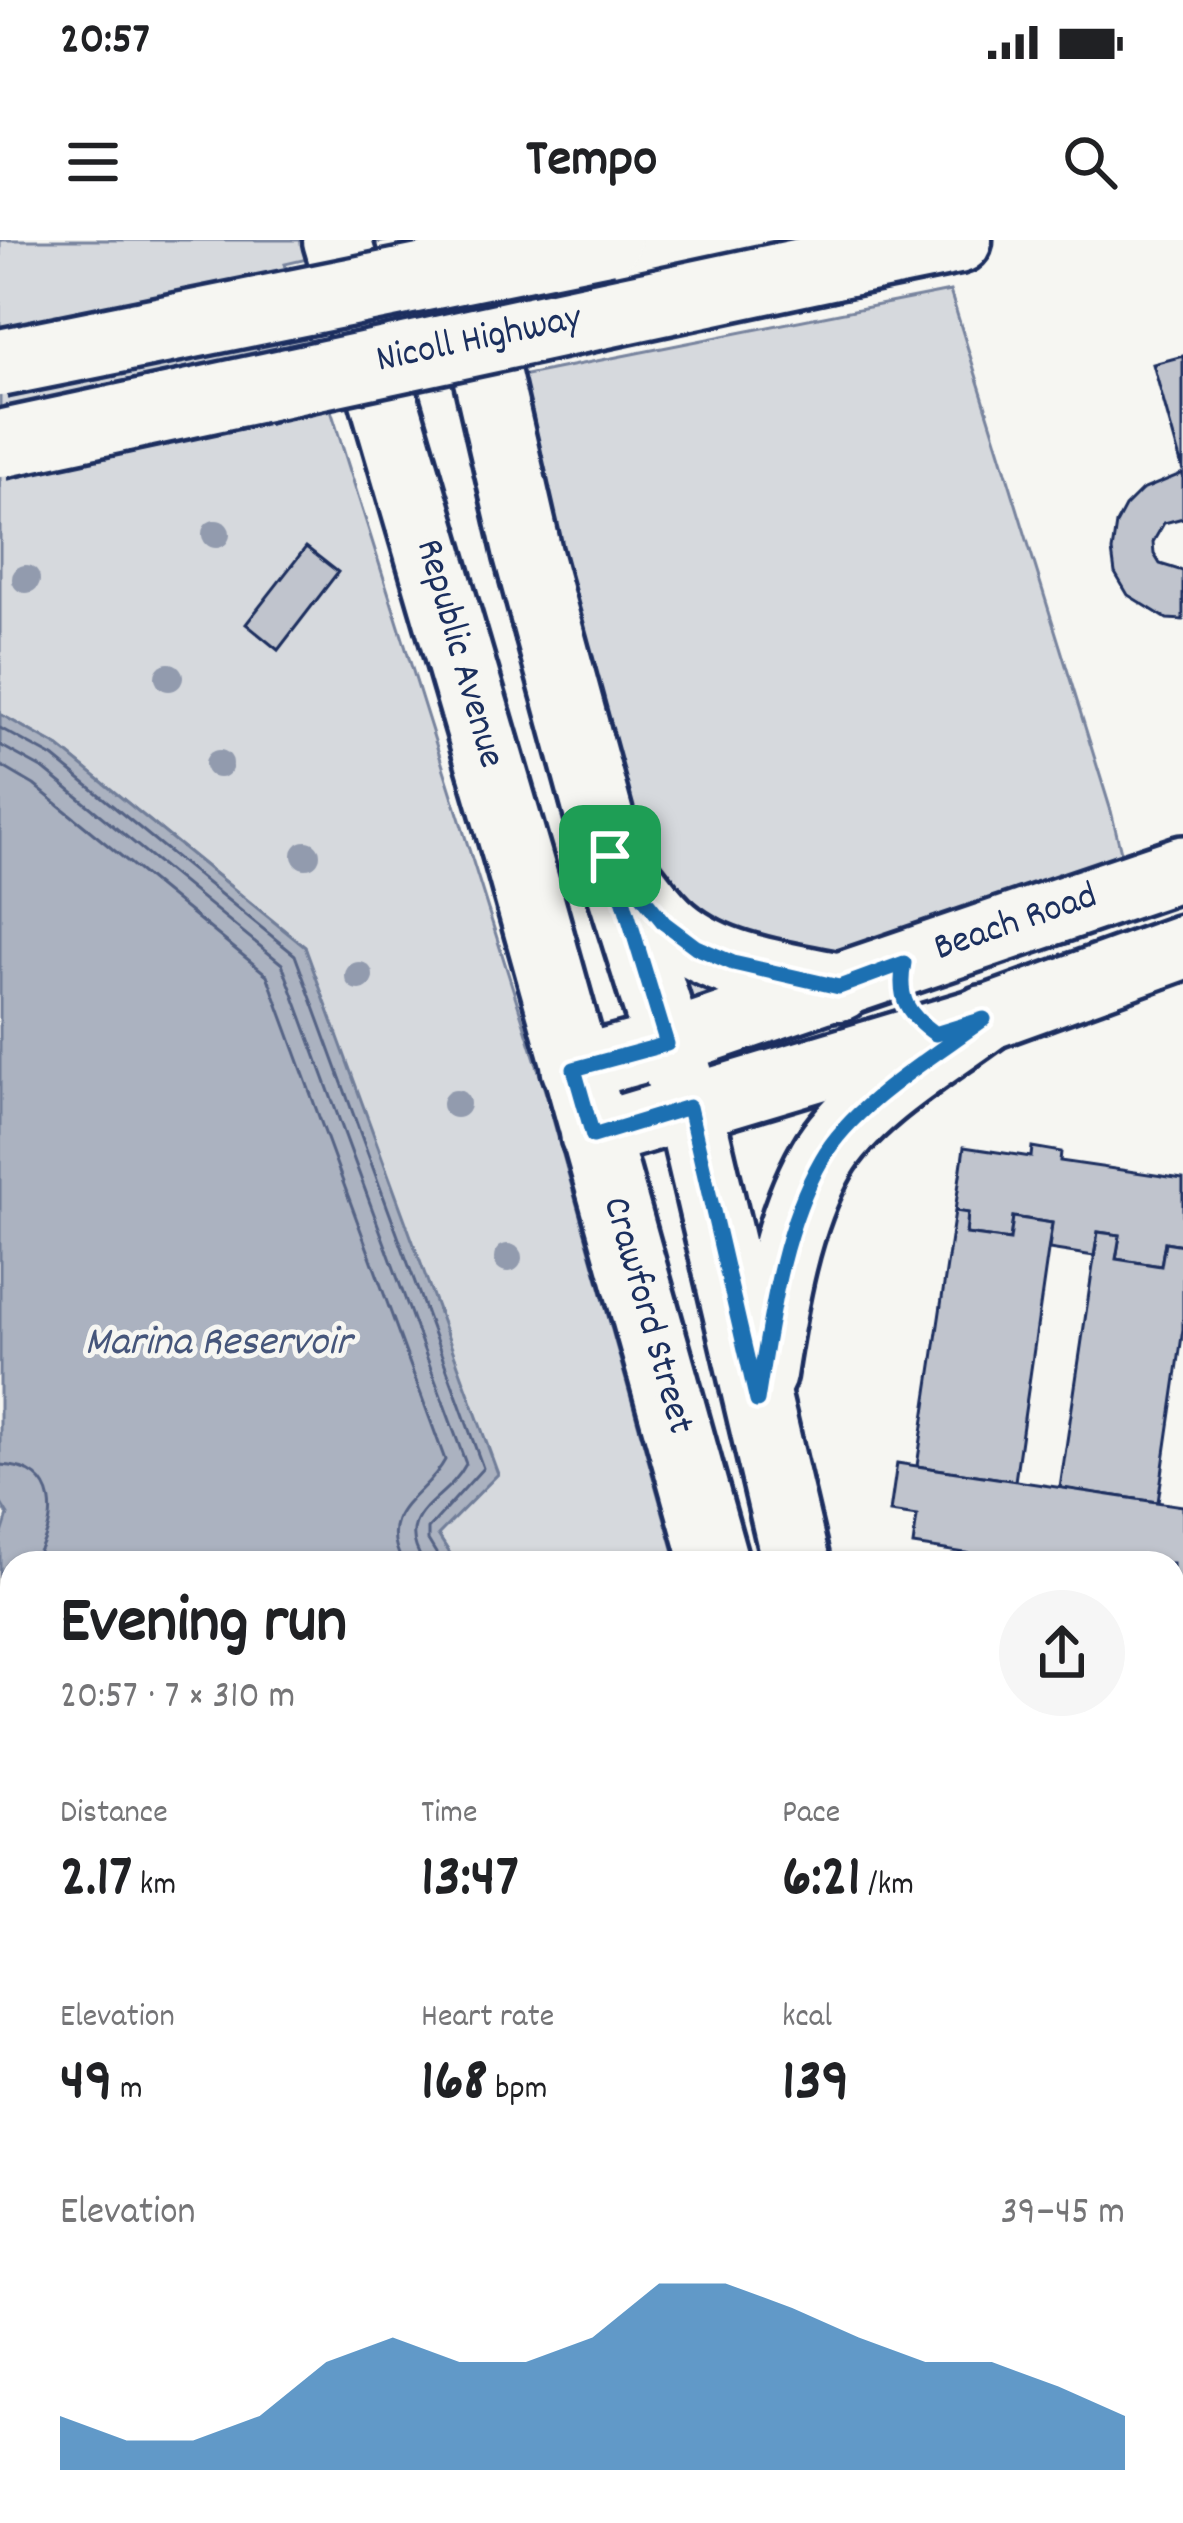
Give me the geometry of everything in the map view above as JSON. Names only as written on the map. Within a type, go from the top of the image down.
[{"type":"main road","name":"Republic Avenue","points":[[337,240],[518,858],[574,1069]]},
{"type":"main road","points":[[456,240],[528,554],[610,856],[689,1107],[793,1551]]},
{"type":"main road","name":"Nicoll Highway","points":[[0,364],[608,240]]},
{"type":"main road","name":"Nicoll Highway","points":[[0,444],[958,240]]},
{"type":"main road","points":[[610,856],[664,923],[696,947],[733,963],[839,987]]},
{"type":"main road","name":"Beach Road","points":[[574,1069],[667,1044],[1183,868]]},
{"type":"main road","name":"Beach Road","points":[[593,1136],[960,1026],[1183,947]]},
{"type":"main road","points":[[757,1401],[771,1316],[795,1226],[823,1156],[874,1100],[960,1026],[904,1004],[900,984],[904,963]]},
{"type":"main road","name":"Crawford Street","points":[[574,1069],[712,1551]]},
{"type":"shaded area","points":[[0,240],[390,240],[285,264],[546,1094],[674,1551],[448,1551],[438,1535],[305,947],[59,747],[0,714]]},
{"type":"shaded area","points":[[950,291],[1111,811],[1129,885],[667,1044],[511,378]]},
{"type":"water","name":"Marina Reservoir","points":[[0,714],[59,747],[305,947],[498,1474],[438,1535],[448,1551],[0,1551],[8,1515],[0,1502]]},
{"type":"building","points":[[1183,356],[1183,471],[1153,364]]},
{"type":"building","points":[[1183,473],[1183,518],[1164,523],[1153,542],[1160,564],[1183,571],[1183,620],[1167,619],[1128,595],[1115,573],[1112,551],[1116,524],[1125,507],[1142,490]]},
{"type":"building","points":[[306,547],[338,572],[278,650],[246,624]]},
{"type":"building","points":[[964,1147],[1031,1157],[1032,1147],[1061,1152],[1060,1161],[1183,1179],[1183,1245],[1165,1242],[1161,1266],[1116,1259],[1120,1235],[1098,1232],[1094,1256],[1049,1249],[1052,1223],[1013,1217],[1010,1240],[966,1234],[968,1213],[955,1211]]},
{"type":"building","points":[[955,1211],[968,1213],[966,1234],[1010,1240],[1013,1217],[1052,1223],[1015,1481],[917,1466]]},
{"type":"building","points":[[1098,1232],[1120,1235],[1116,1259],[1161,1266],[1165,1242],[1183,1245],[1183,1329],[1158,1502],[1060,1488]]},
{"type":"building","points":[[897,1463],[1183,1506],[1183,1551],[952,1551],[913,1545],[917,1516],[890,1512]]},
{"type":"route","points":[[610,856],[664,923],[696,947],[733,963],[839,987],[904,963],[900,984],[904,1004],[935,1034],[984,1019],[874,1100],[823,1156],[795,1226],[771,1316],[757,1401],[689,1107],[593,1136],[574,1069],[667,1044],[610,856]]}]
